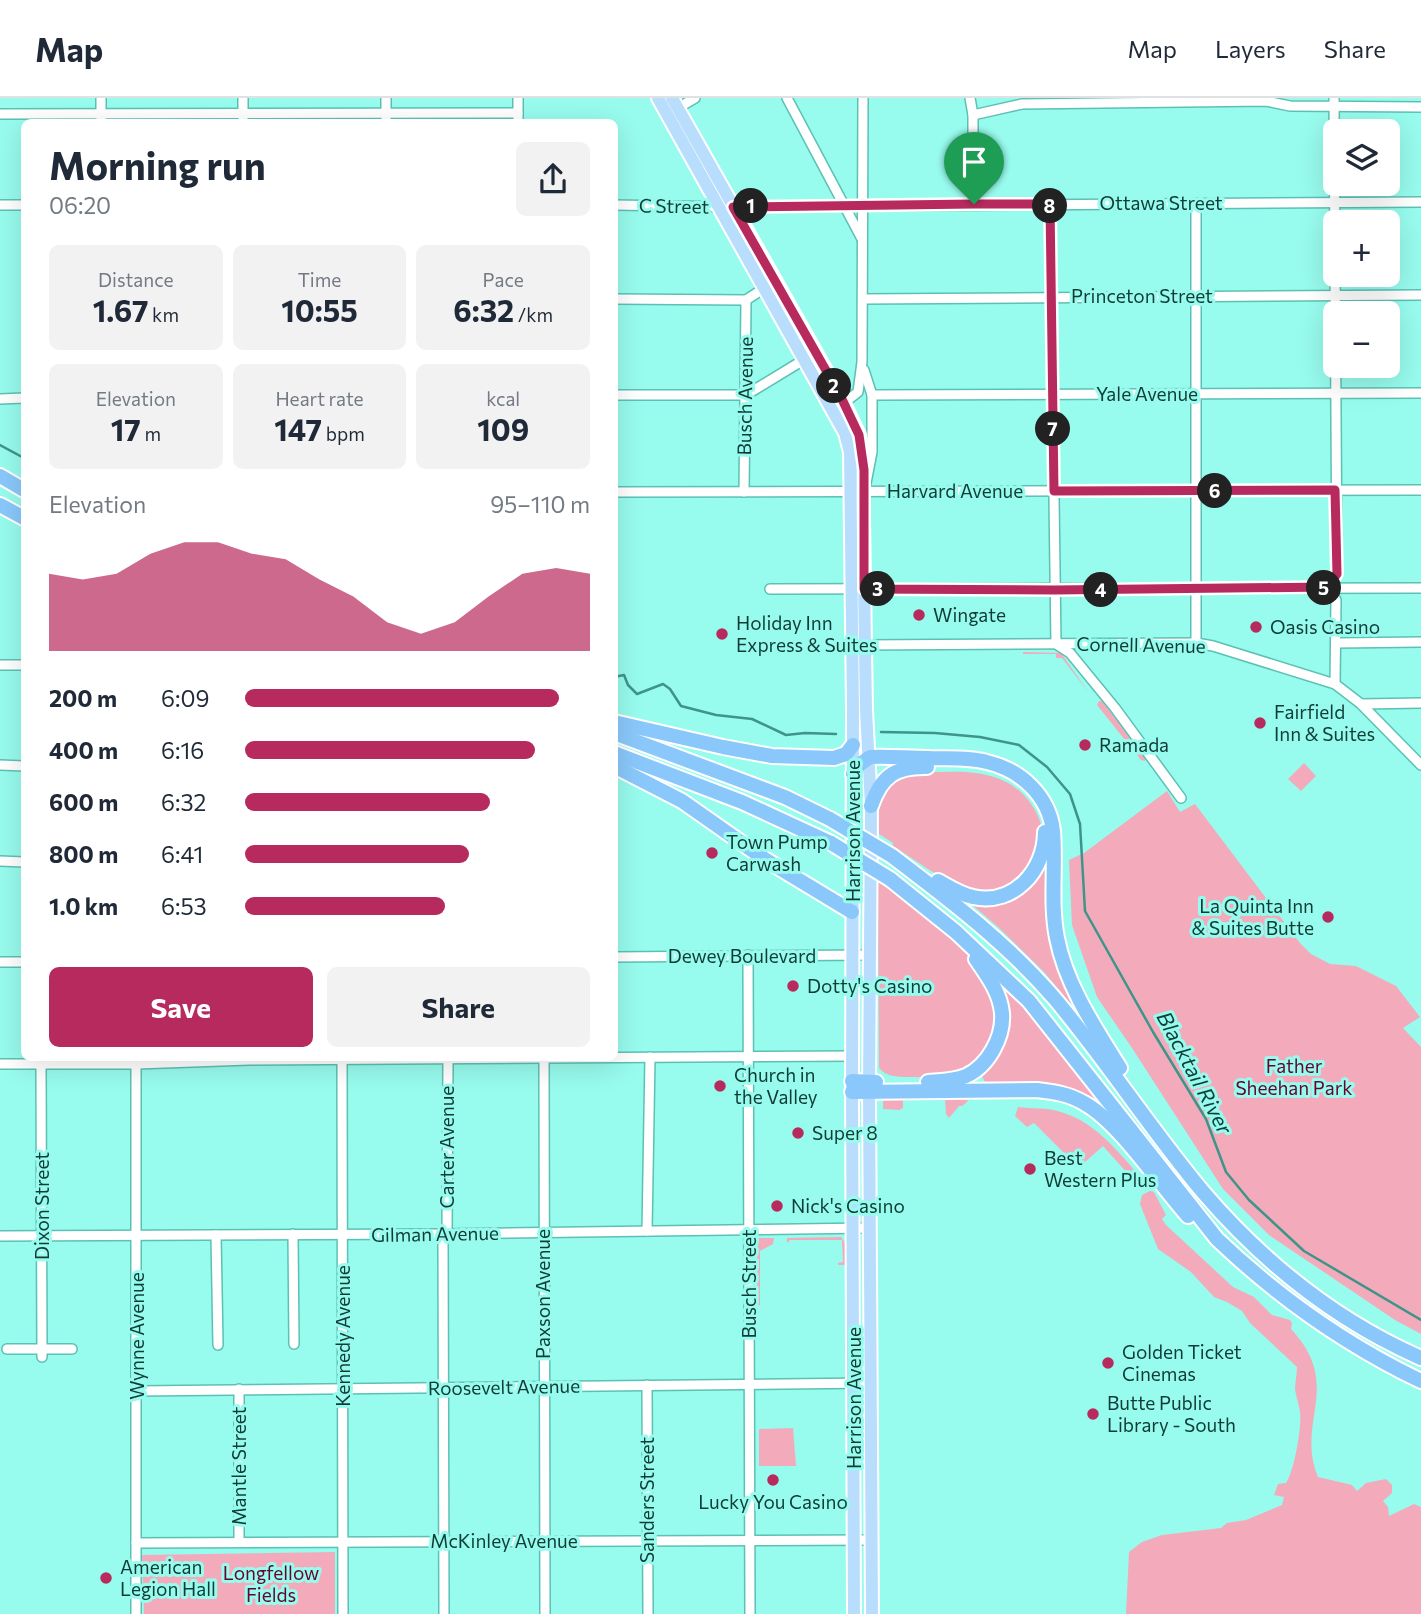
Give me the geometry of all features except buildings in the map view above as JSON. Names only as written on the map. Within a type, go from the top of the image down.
[{"type":"highway","points":[[0,476],[21,488]]},
{"type":"highway","points":[[0,505],[21,516]]},
{"type":"highway","points":[[618,723],[723,747],[803,759],[841,757],[853,745]]},
{"type":"highway","points":[[618,734],[785,797],[972,897],[995,898],[1011,892],[1032,875],[1045,845],[1044,824],[1035,805],[1022,789],[995,773],[974,767],[915,766],[898,771],[877,789],[871,806]]},
{"type":"highway","points":[[618,755],[742,802],[831,843],[890,879],[956,932],[1029,1001],[1217,1239]]},
{"type":"highway","points":[[853,774],[864,760],[870,757],[972,759],[1011,771],[1035,789],[1044,802],[1051,822],[1053,905],[1061,953],[1073,985],[1130,1083],[1141,1110]]},
{"type":"highway","points":[[618,768],[682,801],[774,865],[852,912]]},
{"type":"highway","points":[[892,856],[970,916],[1018,960],[1088,1039],[1202,1191],[1278,1268],[1331,1308],[1421,1358]]},
{"type":"highway","points":[[869,1087],[953,1080],[966,1076],[990,1055],[1001,1026],[999,999],[991,981],[956,932]]},
{"type":"highway","points":[[852,1087],[1037,1090],[1072,1097],[1094,1109],[1112,1126],[1190,1218],[1253,1273],[1302,1312],[1354,1346],[1421,1381]]},
{"type":"main road","name":"Harrison Avenue","points":[[658,98],[719,206],[770,284]]},
{"type":"main road","name":"Harrison Avenue","points":[[675,103],[733,207],[770,284],[810,356],[847,437],[858,491],[852,912],[854,1614]]},
{"type":"main road","name":"Harrison Avenue","points":[[810,356],[844,403],[859,435],[864,470],[858,491]]},
{"type":"main road","name":"Harrison Avenue","points":[[858,589],[865,645],[871,806],[869,1228],[872,1614]]},
{"type":"street","points":[[101,98],[101,118]]},
{"type":"street","points":[[243,98],[243,118]]},
{"type":"street","points":[[386,98],[386,118]]},
{"type":"street","points":[[0,114],[101,118],[518,118],[517,98]]},
{"type":"street","points":[[675,103],[695,98]]},
{"type":"street","points":[[787,98],[863,240]]},
{"type":"street","points":[[833,411],[858,392],[862,362],[863,98]]},
{"type":"street","points":[[970,98],[973,116],[974,204]]},
{"type":"street","points":[[973,116],[1022,104],[1266,100],[1290,106],[1334,103],[1421,107]]},
{"type":"street","points":[[1327,587],[1337,574],[1334,103]]},
{"type":"street","name":"Ottawa Street","points":[[733,207],[1421,202]]},
{"type":"street","points":[[1196,203],[1196,643]]},
{"type":"street","points":[[1050,204],[1056,644],[1070,653],[1115,708],[1181,798]]},
{"type":"street","points":[[0,205],[21,205]]},
{"type":"street","name":"C Street","points":[[618,205],[733,207]]},
{"type":"street","points":[[618,299],[746,300],[770,284]]},
{"type":"street","name":"Princeton Street","points":[[863,299],[1421,295]]},
{"type":"street","name":"Busch Avenue","points":[[744,492],[746,300]]},
{"type":"street","points":[[618,395],[746,394],[810,356]]},
{"type":"street","points":[[858,491],[872,452],[872,395],[867,386],[862,362]]},
{"type":"street","name":"Yale Avenue","points":[[872,395],[1421,393]]},
{"type":"street","points":[[0,399],[21,398]]},
{"type":"street","name":"Harvard Avenue","points":[[618,492],[1421,490]]},
{"type":"street","points":[[1327,587],[1336,600],[1335,684]]},
{"type":"street","points":[[770,589],[1421,588]]},
{"type":"street","points":[[1336,643],[1421,642]]},
{"type":"street","name":"Cornell Avenue","points":[[865,645],[1196,643],[1213,646],[1335,684],[1361,704],[1421,765]]},
{"type":"street","points":[[0,665],[21,665]]},
{"type":"street","points":[[1361,704],[1421,703]]},
{"type":"street","points":[[0,765],[21,766]]},
{"type":"street","points":[[0,862],[21,862]]},
{"type":"street","name":"Busch Street","points":[[748,955],[750,1614]]},
{"type":"street","name":"Dewey Boulevard","points":[[618,957],[870,956]]},
{"type":"street","points":[[0,962],[21,962]]},
{"type":"street","points":[[618,1057],[852,1056]]},
{"type":"street","points":[[646,1231],[650,1057]]},
{"type":"street","points":[[0,1064],[112,1061]]},
{"type":"street","name":"Wynne Avenue","points":[[136,1061],[136,1614]]},
{"type":"street","name":"Kennedy Avenue","points":[[342,1061],[343,1614]]},
{"type":"street","name":"Carter Avenue","points":[[444,1614],[448,1061]]},
{"type":"street","name":"Paxson Avenue","points":[[544,1061],[545,1614]]},
{"type":"street","name":"Dixon Street","points":[[41,1064],[42,1353]]},
{"type":"street","name":"Gilman Avenue","points":[[0,1236],[869,1228]]},
{"type":"street","points":[[293,1234],[294,1344]]},
{"type":"street","points":[[216,1235],[218,1345]]},
{"type":"street","points":[[7,1349],[42,1353],[72,1349]]},
{"type":"street","name":"Roosevelt Avenue","points":[[138,1391],[871,1383]]},
{"type":"street","name":"Sanders Street","points":[[647,1385],[648,1614]]},
{"type":"street","name":"Mantle Street","points":[[239,1389],[239,1542]]},
{"type":"street","name":"McKinley Avenue","points":[[136,1543],[872,1540]]},
{"type":"green space","points":[[1023,652],[1061,653],[1089,693],[1062,658],[1056,658],[1056,654]]},
{"type":"green space","points":[[1102,701],[1146,756],[1145,761],[1141,760],[1097,705]]},
{"type":"green space","points":[[1304,763],[1316,776],[1301,791],[1288,779]]},
{"type":"green space","points":[[927,772],[987,775],[1014,786],[1028,800],[1041,826],[1041,844],[1032,864],[1017,880],[1009,886],[989,892],[967,889],[934,873],[879,834],[880,802],[886,787],[901,776]]},
{"type":"green space","name":"Father Sheehan Park","points":[[1167,791],[1180,812],[1195,804],[1311,954],[1330,964],[1356,966],[1396,986],[1420,1017],[1403,1028],[1421,1047],[1421,1334],[1395,1320],[1269,1235],[1223,1189],[1097,997],[1072,925],[1069,860],[1084,853]]},
{"type":"green space","points":[[1046,868],[1074,1000],[1070,1003],[1044,972],[970,903],[1029,887]]},
{"type":"green space","points":[[878,879],[892,890],[898,891],[951,936],[975,963],[993,991],[997,1015],[993,1038],[980,1058],[961,1072],[944,1077],[900,1077],[886,1074],[879,1068]]},
{"type":"green space","points":[[1000,982],[1021,1002],[1098,1101],[990,1085],[985,1082],[981,1074],[999,1050],[1008,1024],[1007,1003]]},
{"type":"green space","points":[[965,1097],[968,1101],[959,1106],[949,1118],[946,1114],[945,1099],[903,1100],[903,1108],[899,1110],[883,1109],[883,1100],[888,1098]]},
{"type":"green space","points":[[1018,1107],[1056,1110],[1086,1123],[1107,1140],[1144,1181],[1138,1185],[1103,1146],[1085,1162],[1073,1162],[1034,1123],[1027,1127],[1015,1116]]},
{"type":"green space","points":[[1154,1192],[1166,1215],[1162,1219],[1166,1225],[1233,1287],[1254,1297],[1272,1315],[1292,1323],[1291,1329],[1306,1349],[1314,1368],[1317,1386],[1312,1457],[1318,1477],[1352,1485],[1357,1491],[1366,1483],[1386,1479],[1392,1485],[1392,1493],[1383,1501],[1388,1507],[1389,1516],[1414,1504],[1421,1507],[1421,1614],[1126,1614],[1129,1552],[1142,1542],[1162,1535],[1221,1528],[1227,1523],[1246,1520],[1282,1505],[1284,1497],[1274,1495],[1278,1484],[1286,1483],[1299,1438],[1300,1409],[1295,1389],[1297,1367],[1250,1323],[1242,1311],[1214,1297],[1191,1272],[1158,1249],[1140,1204],[1142,1195]]},
{"type":"green space","points":[[841,1237],[845,1243],[845,1265],[838,1265],[843,1262],[842,1240],[790,1240],[787,1243],[787,1238]]},
{"type":"green space","points":[[757,1238],[774,1238],[773,1244],[760,1251],[760,1305],[757,1305]]},
{"type":"green space","points":[[793,1428],[796,1466],[759,1466],[759,1429]]},
{"type":"green space","name":"Longfellow Fields","points":[[335,1552],[335,1614],[144,1614],[142,1555]]},
{"type":"waterway","points":[[0,445],[21,456]]},
{"type":"waterway","points":[[618,676],[624,675],[628,685],[637,694],[663,684],[670,689],[681,706],[716,715],[752,719],[786,735],[836,734]]},
{"type":"waterway","name":"Blacktail River","points":[[881,732],[980,737],[1019,745],[1047,767],[1070,794],[1080,824],[1085,911],[1206,1119],[1226,1172],[1249,1200],[1304,1251],[1421,1320]]},
{"type":"place","name":"Wingate","points":[[919,615]]},
{"type":"place","name":"Oasis Casino","points":[[1256,627]]},
{"type":"place","name":"Holiday Inn Express & Suites","points":[[722,634]]},
{"type":"place","name":"Fairfield Inn & Suites","points":[[1260,723]]},
{"type":"place","name":"Ramada","points":[[1085,745]]},
{"type":"place","name":"Town Pump Carwash","points":[[712,853]]},
{"type":"place","name":"La Quinta Inn & Suites Butte","points":[[1328,917]]},
{"type":"place","name":"Dotty's Casino","points":[[793,986]]},
{"type":"place","name":"Church in the Valley","points":[[720,1086]]},
{"type":"place","name":"Super 8","points":[[798,1133]]},
{"type":"place","name":"Best Western Plus","points":[[1030,1169]]},
{"type":"place","name":"Nick's Casino","points":[[777,1206]]},
{"type":"place","name":"Golden Ticket Cinemas","points":[[1108,1363]]},
{"type":"place","name":"Butte Public Library - South","points":[[1093,1414]]},
{"type":"place","name":"Lucky You Casino","points":[[773,1480]]},
{"type":"place","name":"American Legion Hall","points":[[106,1578]]},
{"type":"route","points":[[974,204],[1050,204],[1054,491],[1335,490],[1337,574],[1327,587],[864,589],[864,470],[859,435],[840,395],[733,207],[974,204]]}]
